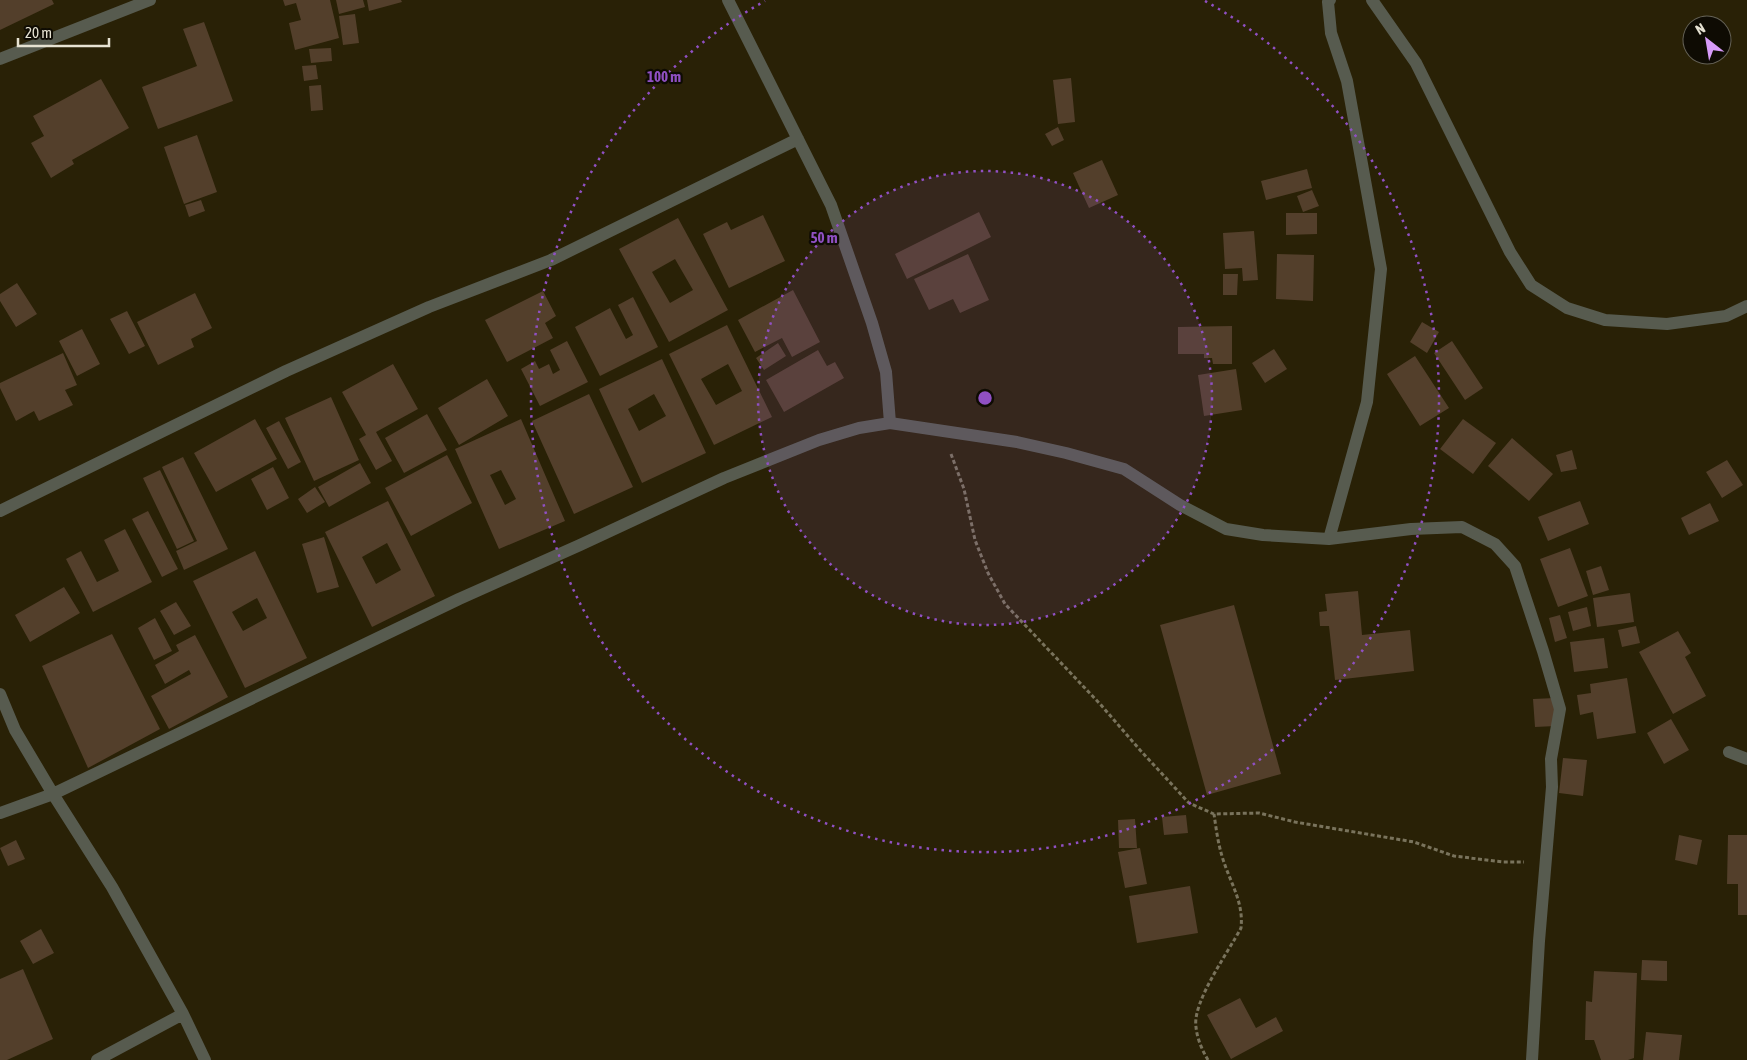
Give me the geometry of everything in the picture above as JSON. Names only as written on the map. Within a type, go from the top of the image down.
[{"type":"street","points":[[0,59],[150,0]]},
{"type":"street","points":[[728,0],[831,205],[872,323],[886,372],[890,423]]},
{"type":"street","points":[[1329,539],[1367,402],[1381,270],[1347,81],[1331,33],[1328,2],[1330,0]]},
{"type":"street","points":[[1372,0],[1416,63],[1510,252],[1531,285],[1567,308],[1605,320],[1667,324],[1726,316],[1747,306]]},
{"type":"street","points":[[0,511],[286,371],[429,307],[551,260],[798,139]]},
{"type":"street","points":[[0,813],[53,794],[459,600],[580,546],[724,478],[819,440],[859,428],[890,423],[943,430],[1066,452],[1124,469],[1180,505],[1226,529],[1329,539],[1411,529],[1462,527],[1495,544],[1515,566],[1560,709],[1551,759],[1552,787],[1532,1060]]},
{"type":"street","points":[[0,694],[15,730],[112,887],[183,1014],[205,1060]]},
{"type":"street","points":[[1729,752],[1747,759]]},
{"type":"street","points":[[96,1060],[183,1014]]},
{"type":"path","points":[[943,430],[964,489],[975,540],[988,573],[1005,604],[1102,705],[1189,803],[1214,814],[1260,812],[1295,822],[1414,842],[1454,856],[1503,862],[1532,862],[1546,866]]},
{"type":"path","points":[[1208,1060],[1202,1049],[1195,1025],[1198,1007],[1241,928],[1242,915],[1237,894],[1222,857],[1214,814]]},
{"type":"building","points":[[0,0],[52,0],[54,4],[0,30]]},
{"type":"building","points":[[283,0],[330,0],[339,38],[295,50],[289,23],[301,20],[296,3],[285,6]]},
{"type":"building","points":[[336,0],[363,0],[365,7],[339,14]]},
{"type":"building","points":[[367,0],[401,0],[402,2],[369,11]]},
{"type":"building","points":[[355,14],[359,43],[343,45],[339,16]]},
{"type":"building","points":[[204,22],[233,101],[158,129],[142,87],[197,66],[183,29]]},
{"type":"building","points":[[331,48],[332,61],[311,63],[309,49]]},
{"type":"building","points":[[316,65],[318,79],[304,81],[302,66]]},
{"type":"building","points":[[1071,78],[1075,122],[1058,124],[1053,80]]},
{"type":"building","points":[[101,79],[129,128],[72,160],[74,164],[51,178],[31,143],[44,136],[33,116]]},
{"type":"building","points":[[321,85],[323,110],[311,111],[309,86]]},
{"type":"building","points":[[1058,127],[1064,140],[1052,146],[1045,134]]},
{"type":"building","points":[[197,135],[217,192],[184,204],[164,147]]},
{"type":"building","points":[[1102,160],[1118,195],[1089,208],[1073,173]]},
{"type":"building","points":[[1307,169],[1312,188],[1266,200],[1261,181]]},
{"type":"building","points":[[1312,190],[1319,206],[1303,212],[1297,196]]},
{"type":"building","points":[[201,200],[205,211],[189,217],[185,205]]},
{"type":"building","points":[[979,212],[991,237],[907,279],[895,254]]},
{"type":"building","points":[[1286,213],[1317,213],[1317,234],[1286,235]]},
{"type":"building","points":[[763,215],[785,261],[729,288],[703,234],[727,222],[731,230]]},
{"type":"building","points":[[678,218],[728,310],[669,342],[619,249]],"holes":[[[675,259],[693,290],[670,303],[652,272]]]},
{"type":"building","points":[[1254,231],[1258,280],[1243,281],[1242,268],[1225,269],[1223,233]]},
{"type":"building","points":[[968,254],[989,300],[960,313],[953,299],[929,310],[914,279]]},
{"type":"building","points":[[1277,254],[1314,255],[1313,301],[1276,299]]},
{"type":"building","points":[[1223,274],[1238,274],[1237,295],[1223,295]]},
{"type":"building","points":[[17,283],[37,314],[16,327],[0,301],[0,294]]},
{"type":"building","points":[[793,290],[820,342],[792,357],[782,338],[755,352],[738,320]]},
{"type":"building","points":[[543,291],[556,316],[545,323],[553,338],[507,362],[485,320]]},
{"type":"building","points":[[195,293],[212,328],[191,339],[194,347],[158,365],[137,322]]},
{"type":"building","points":[[633,297],[658,347],[600,376],[575,327],[610,308],[626,339],[633,335],[618,305]]},
{"type":"building","points":[[127,311],[145,346],[129,354],[110,319]]},
{"type":"building","points":[[1422,322],[1439,332],[1427,353],[1410,342]]},
{"type":"building","points":[[727,325],[772,417],[714,445],[669,354]],"holes":[[[728,364],[742,391],[716,405],[701,379]]]},
{"type":"building","points":[[1232,326],[1232,364],[1213,364],[1212,358],[1204,358],[1204,354],[1178,354],[1178,327]]},
{"type":"building","points":[[82,329],[100,364],[77,376],[59,341]]},
{"type":"building","points":[[567,341],[588,382],[540,406],[521,369],[535,361],[539,369],[549,364],[553,374],[560,370],[550,350]]},
{"type":"building","points":[[1452,341],[1483,388],[1465,400],[1434,353]]},
{"type":"building","points":[[778,343],[786,356],[764,370],[756,358]]},
{"type":"building","points":[[1274,349],[1287,369],[1265,383],[1252,363]]},
{"type":"building","points":[[818,350],[827,366],[835,362],[844,378],[784,412],[766,380]]},
{"type":"building","points":[[63,353],[77,385],[65,390],[73,405],[39,421],[34,411],[16,421],[0,388],[0,383]]},
{"type":"building","points":[[1415,356],[1449,408],[1420,426],[1387,374]]},
{"type":"building","points":[[662,359],[706,453],[642,483],[599,389]],"holes":[[[654,394],[666,416],[639,431],[628,409]]]},
{"type":"building","points":[[393,364],[418,409],[376,432],[392,461],[376,470],[359,439],[366,435],[342,392]]},
{"type":"building","points":[[1236,369],[1242,410],[1204,416],[1198,375]]},
{"type":"building","points":[[487,379],[508,416],[459,445],[438,408]]},
{"type":"building","points":[[589,394],[633,487],[574,514],[532,421]]},
{"type":"building","points":[[331,397],[359,460],[314,481],[285,418]]},
{"type":"building","points":[[427,414],[447,450],[404,473],[385,438]]},
{"type":"building","points":[[255,419],[277,459],[216,492],[194,453]]},
{"type":"building","points":[[521,419],[565,521],[499,549],[455,449]],"holes":[[[501,470],[516,499],[505,505],[490,475]]]},
{"type":"building","points":[[1463,419],[1496,443],[1473,474],[1440,449]]},
{"type":"building","points":[[279,421],[301,462],[288,469],[266,428]]},
{"type":"building","points":[[1512,438],[1553,474],[1529,501],[1488,466]]},
{"type":"building","points":[[1572,450],[1577,469],[1561,472],[1556,455]]},
{"type":"building","points":[[447,455],[472,503],[411,536],[385,488]]},
{"type":"building","points":[[183,457],[228,549],[184,570],[176,551],[197,541],[162,467]]},
{"type":"building","points":[[1727,460],[1743,485],[1722,498],[1706,472]]},
{"type":"building","points":[[360,463],[371,483],[329,507],[318,487]]},
{"type":"building","points":[[273,467],[289,498],[267,510],[251,479]]},
{"type":"building","points":[[160,470],[194,541],[177,549],[143,478]]},
{"type":"building","points":[[315,487],[325,502],[307,513],[298,499]]},
{"type":"building","points":[[388,501],[435,596],[372,627],[325,532]],"holes":[[[387,543],[401,570],[376,584],[362,557]]]},
{"type":"building","points":[[1580,501],[1589,524],[1548,541],[1538,517]]},
{"type":"building","points":[[1710,503],[1719,521],[1689,535],[1681,518]]},
{"type":"building","points":[[148,511],[178,569],[162,577],[132,519]]},
{"type":"building","points":[[125,529],[152,582],[93,612],[66,559],[81,551],[97,582],[119,571],[104,540]]},
{"type":"building","points":[[324,537],[339,587],[317,593],[302,544]]},
{"type":"building","points":[[1570,548],[1588,596],[1558,607],[1540,559]]},
{"type":"building","points":[[255,551],[307,658],[245,688],[193,581]],"holes":[[[257,598],[267,618],[243,631],[232,612]]]},
{"type":"building","points":[[1601,566],[1609,590],[1593,595],[1586,571]]},
{"type":"building","points":[[64,587],[80,613],[30,642],[15,615]]},
{"type":"building","points":[[1358,591],[1362,635],[1410,630],[1414,671],[1335,680],[1329,626],[1320,626],[1319,612],[1327,611],[1325,594]]},
{"type":"building","points":[[1630,593],[1634,622],[1597,627],[1593,598]]},
{"type":"building","points":[[176,602],[191,626],[174,635],[160,611]]},
{"type":"building","points":[[1234,605],[1281,774],[1207,795],[1160,625]]},
{"type":"building","points":[[1587,607],[1591,626],[1573,631],[1568,612]]},
{"type":"building","points":[[1560,615],[1567,638],[1555,642],[1549,618]]},
{"type":"building","points":[[155,618],[172,651],[154,660],[138,628]]},
{"type":"building","points":[[1636,626],[1640,643],[1622,647],[1618,630]]},
{"type":"building","points":[[1678,631],[1691,653],[1685,657],[1706,696],[1673,714],[1639,652]]},
{"type":"building","points":[[112,634],[160,729],[88,768],[42,666]]},
{"type":"building","points":[[195,635],[228,697],[169,729],[151,696],[191,674],[189,670],[165,684],[155,665],[179,651],[176,645]]},
{"type":"building","points":[[1604,638],[1608,668],[1574,672],[1570,642]]},
{"type":"building","points":[[1627,678],[1636,733],[1597,739],[1593,712],[1580,715],[1577,695],[1591,693],[1590,684]]},
{"type":"building","points":[[1555,698],[1556,726],[1535,727],[1533,699]]},
{"type":"building","points":[[1671,719],[1689,750],[1664,764],[1647,733]]},
{"type":"building","points":[[1563,758],[1587,760],[1583,796],[1559,793]]},
{"type":"building","points":[[1186,815],[1188,833],[1164,835],[1162,817]]},
{"type":"building","points":[[1135,819],[1137,848],[1119,848],[1118,820]]},
{"type":"building","points":[[1679,835],[1702,840],[1697,865],[1675,860]]},
{"type":"building","points":[[1728,835],[1747,835],[1747,915],[1738,915],[1738,884],[1727,884]]},
{"type":"building","points":[[16,840],[25,859],[8,866],[0,848]]},
{"type":"building","points":[[1140,848],[1147,884],[1125,888],[1118,852]]},
{"type":"building","points":[[1190,886],[1198,933],[1137,943],[1129,896]]},
{"type":"building","points":[[41,929],[54,953],[33,964],[20,941]]},
{"type":"building","points":[[1642,960],[1667,961],[1667,981],[1641,980]]},
{"type":"building","points":[[23,969],[53,1039],[7,1060],[0,1060],[0,979]]},
{"type":"building","points":[[1594,971],[1637,973],[1634,1058],[1628,1060],[1601,1060],[1594,1040],[1585,1040],[1586,1001],[1592,1002]]},
{"type":"building","points":[[1240,998],[1256,1028],[1276,1017],[1283,1031],[1231,1059],[1207,1015]]},
{"type":"building","points":[[1646,1032],[1682,1035],[1679,1060],[1643,1060]]}]
